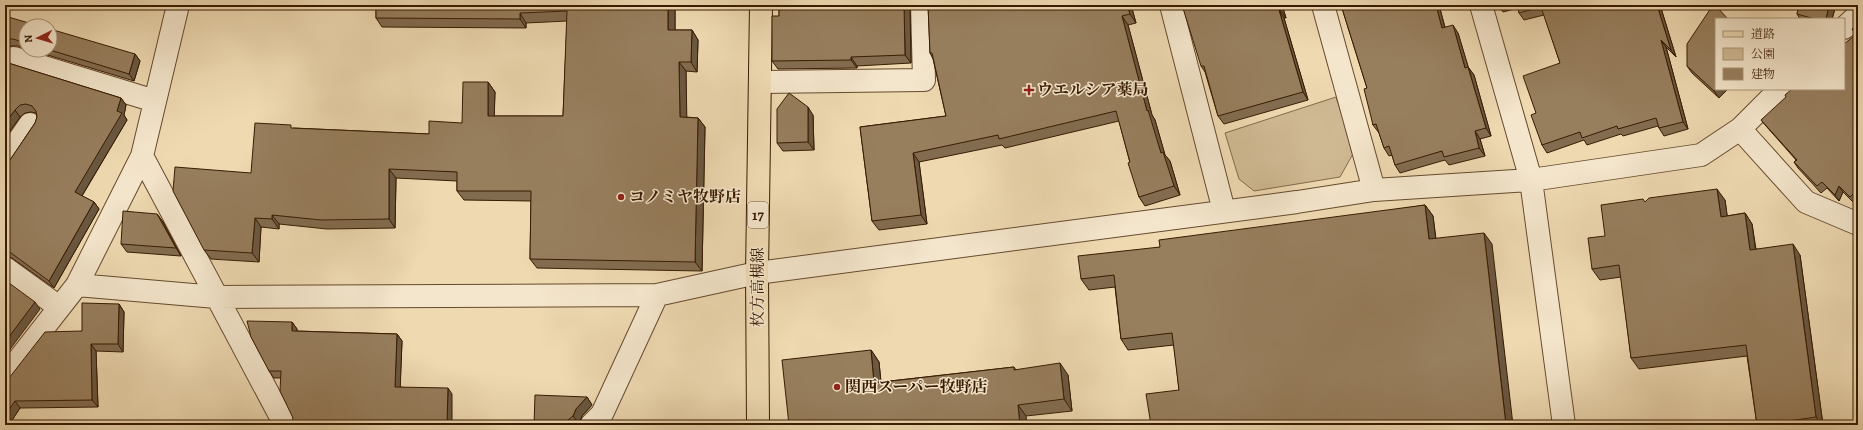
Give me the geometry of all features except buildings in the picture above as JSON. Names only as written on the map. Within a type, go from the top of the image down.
[{"type":"main road","name":"枚方高槻線","points":[[758,425],[757,273],[761,5]]},
{"type":"street","points":[[5,377],[77,285],[142,156],[178,5]]},
{"type":"street","points":[[761,82],[924,80],[922,5]]},
{"type":"street","points":[[1171,5],[1224,211]]},
{"type":"street","points":[[1323,5],[1374,190]]},
{"type":"street","points":[[1482,5],[1531,180],[1564,425]]},
{"type":"street","points":[[1845,27],[1858,15]]},
{"type":"street","points":[[14,58],[155,101]]},
{"type":"street","points":[[77,285],[216,297],[657,295],[757,273],[1297,202],[1374,190],[1531,180],[1701,155],[1740,129],[1779,90]]},
{"type":"street","points":[[5,160],[30,124]]},
{"type":"street","points":[[1740,129],[1806,202],[1858,224]]},
{"type":"street","points":[[142,156],[285,425]]},
{"type":"street","points":[[5,268],[59,307]]},
{"type":"street","points":[[591,425],[602,414],[657,295]]},
{"type":"green space","points":[[1336,97],[1354,152],[1340,177],[1254,191],[1239,179],[1225,133]]},
{"type":"place","name":"ウエルシア薬局","points":[[1029,90]]},
{"type":"place","name":"コノミヤ牧野店","points":[[621,197]]},
{"type":"place","name":"関西スーパー牧野店","points":[[837,387]]}]
